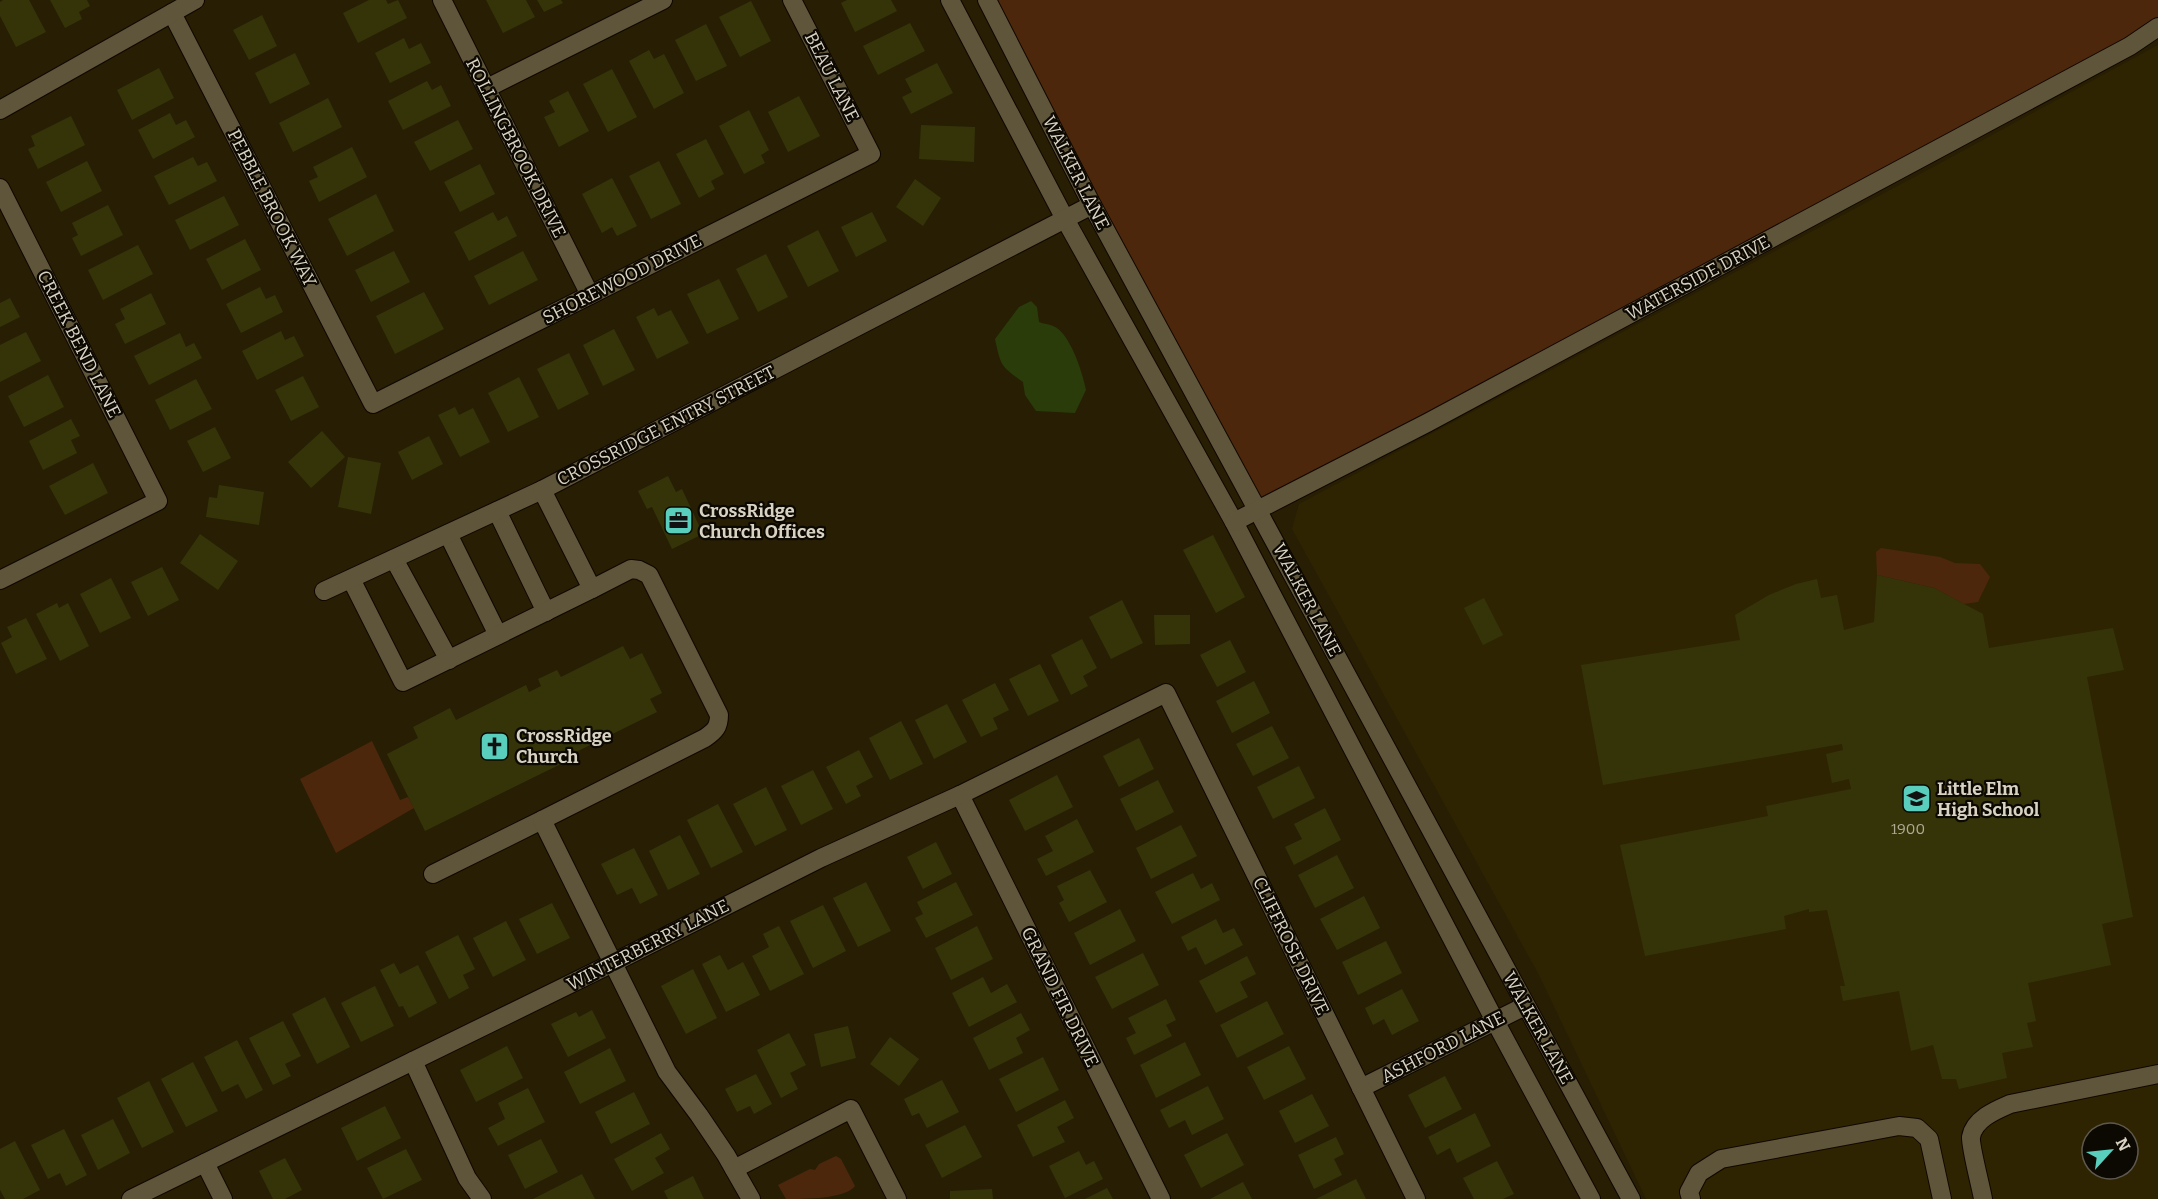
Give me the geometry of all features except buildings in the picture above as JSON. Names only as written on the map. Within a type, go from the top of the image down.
[{"type":"street","points":[[0,110],[195,0]]},
{"type":"street","name":"ROLLINGBROOK DRIVE","points":[[442,0],[590,295]]},
{"type":"street","points":[[486,88],[663,0]]},
{"type":"street","name":"BEAU LANE","points":[[792,0],[871,154]]},
{"type":"street","name":"WALKER LANE","points":[[950,0],[1065,219],[1233,522],[1591,1199]]},
{"type":"street","name":"WALKER LANE","points":[[987,0],[1092,206],[1631,1199]]},
{"type":"street","name":"PEBBLE BROOK WAY","points":[[172,13],[373,404]]},
{"type":"street","name":"WATERSIDE DRIVE","points":[[1233,522],[1427,423],[2130,46],[2158,27]]},
{"type":"street","name":"SHOREWOOD DRIVE","points":[[373,404],[871,154]]},
{"type":"street","name":"CREEK BEND LANE","points":[[0,188],[158,501],[0,580]]},
{"type":"street","name":"CROSSRIDGE ENTRY STREET","points":[[592,589],[542,490],[1092,206]]},
{"type":"street","points":[[324,591],[542,490]]},
{"type":"street","points":[[497,511],[546,612]]},
{"type":"street","points":[[448,534],[498,635]]},
{"type":"street","points":[[394,559],[448,660]]},
{"type":"street","points":[[351,579],[403,682],[631,569],[639,570],[649,575],[719,715],[719,725],[705,738],[546,828],[433,873]]},
{"type":"street","name":"WINTERBERRY LANE","points":[[131,1199],[613,963],[820,858],[960,795],[1166,693]]},
{"type":"street","name":"CLIFFROSE DRIVE","points":[[1166,693],[1416,1199]]},
{"type":"street","name":"GRAND FIR DRIVE","points":[[960,795],[1161,1199]]},
{"type":"street","points":[[546,828],[667,1072],[699,1115],[751,1199]]},
{"type":"street","name":"ASHFORD LANE","points":[[1361,1088],[1526,1006]]},
{"type":"street","points":[[412,1061],[467,1178],[482,1199]]},
{"type":"street","points":[[1983,1199],[1971,1137],[1979,1123],[1993,1111],[2010,1104],[2158,1074]]},
{"type":"street","points":[[734,1169],[851,1109],[897,1199]]},
{"type":"street","points":[[1691,1199],[1689,1192],[1699,1173],[1721,1159],[1899,1126],[1917,1128],[1929,1139],[1942,1199]]},
{"type":"street","points":[[205,1163],[223,1199]]},
{"type":"shaded area","points":[[987,0],[2158,0],[2158,27],[1259,510]]},
{"type":"shaded area","points":[[2158,45],[2158,1199],[1646,1199],[1539,975],[1292,529],[1299,504]]},
{"type":"shaded area","points":[[1031,301],[1037,307],[1039,322],[1051,325],[1065,336],[1079,364],[1086,390],[1075,413],[1036,411],[1025,395],[1023,382],[1006,369],[1001,361],[995,339],[1019,307]]},
{"type":"shaded area","points":[[1881,548],[1940,557],[1955,563],[1980,564],[1990,577],[1978,602],[1964,604],[1934,588],[1877,575],[1876,552]]},
{"type":"shaded area","points":[[372,741],[400,800],[408,797],[414,808],[336,853],[300,779]]},
{"type":"shaded area","points":[[836,1156],[841,1159],[855,1186],[843,1194],[834,1196],[786,1199],[778,1185],[810,1169],[815,1170],[819,1164]]},
{"type":"place","name":"CrossRidge Church Offices","points":[[678,521]]},
{"type":"place","name":"CrossRidge Church","points":[[495,746]]},
{"type":"place","name":"Little Elm High School","points":[[1916,799]]}]
